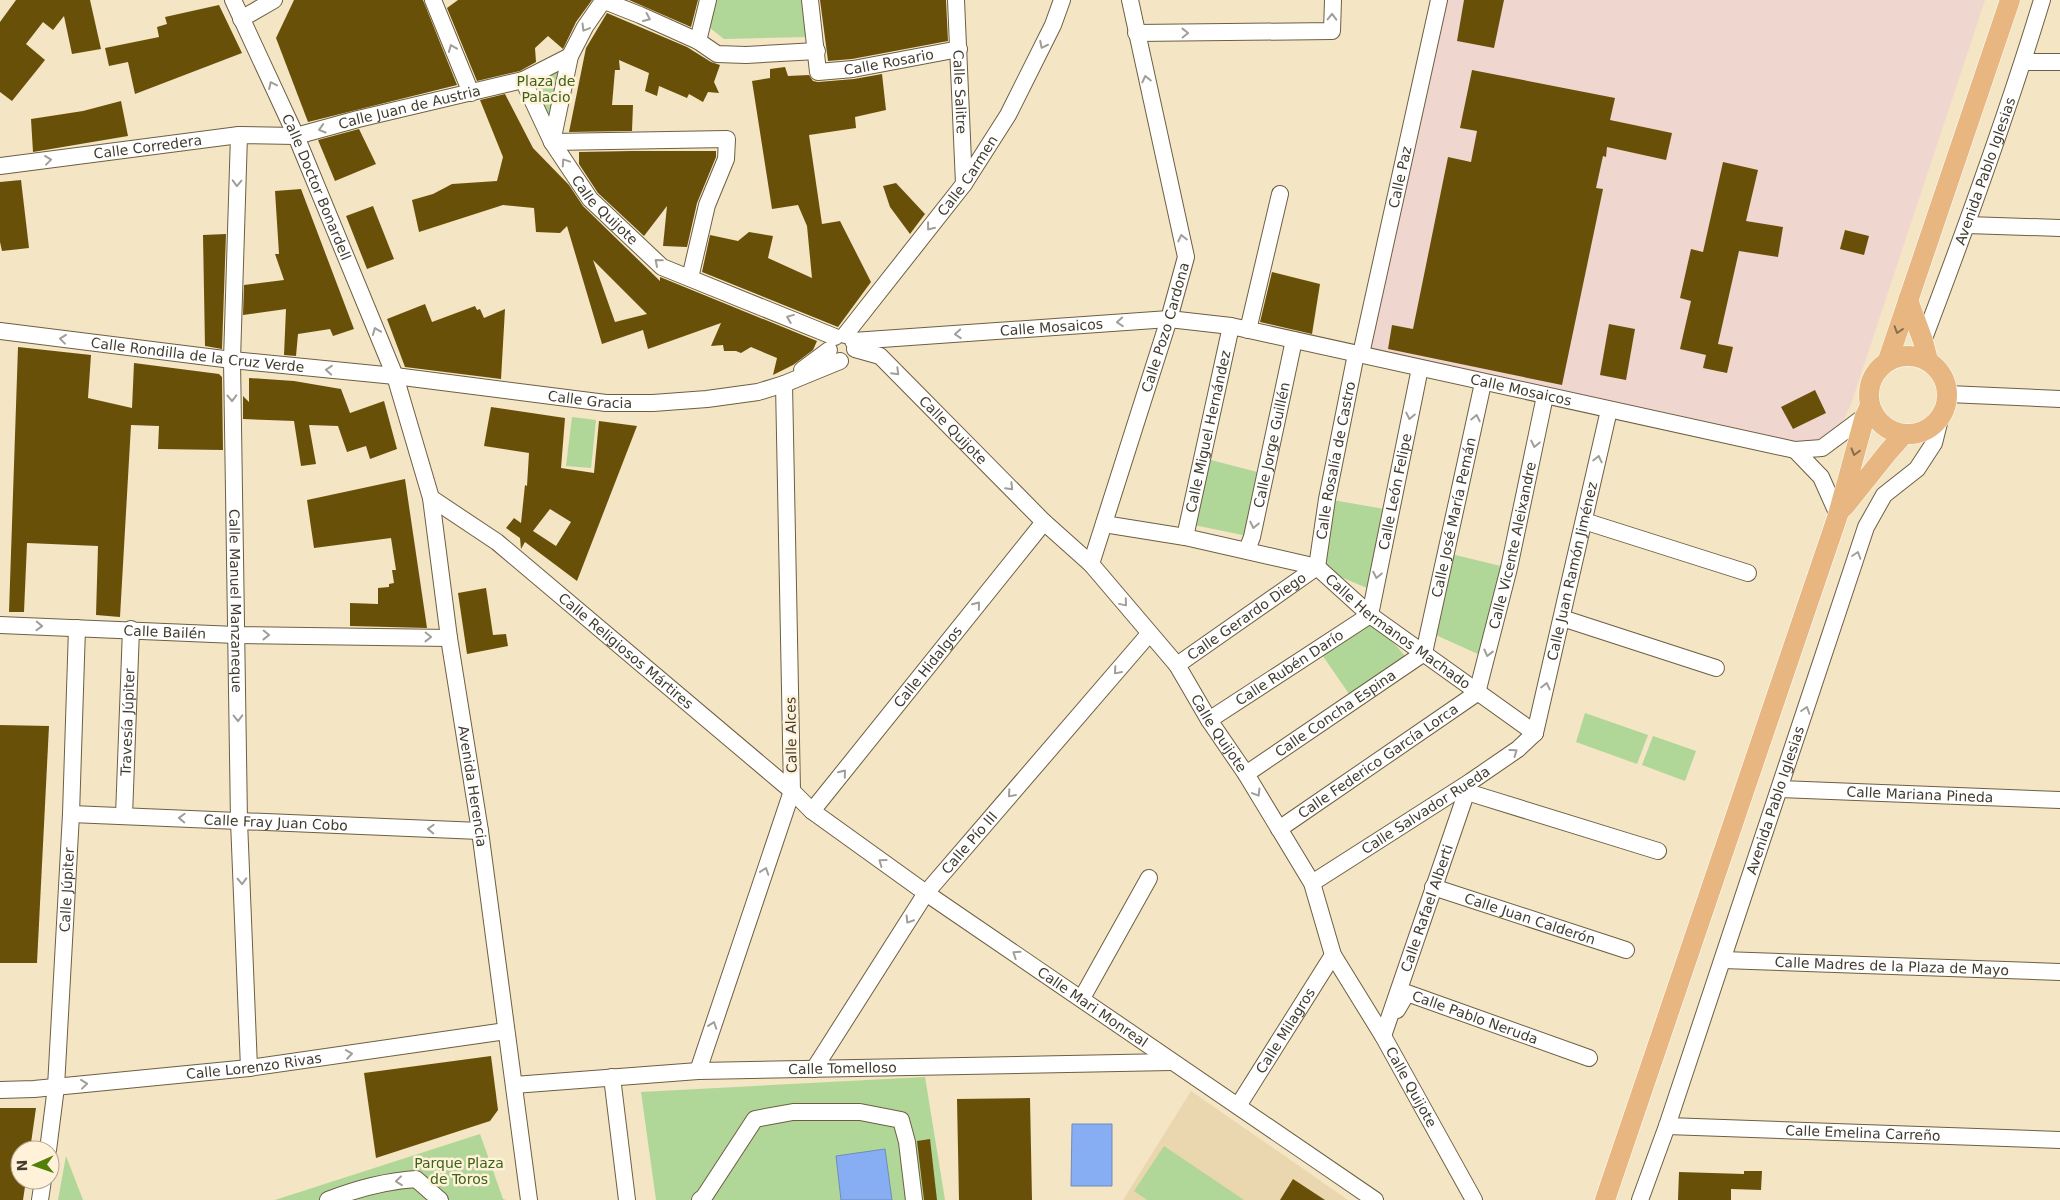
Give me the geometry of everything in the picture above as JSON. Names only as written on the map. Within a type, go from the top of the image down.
[{"type":"main road","points":[[1888,360],[2010,0]]},
{"type":"main road","points":[[1908,300],[1928,360]]},
{"type":"main road","points":[[1605,1200],[1838,515],[1868,411],[1868,393],[1871,380],[1878,368],[1888,360],[1901,355],[1915,356],[1928,360],[1938,369],[1946,381],[1948,394],[1946,407],[1940,419],[1930,428],[1917,434],[1904,434],[1889,430],[1868,411]]},
{"type":"main road","points":[[1838,515],[1904,434]]},
{"type":"street","name":"Calle Doctor Bonardell","points":[[233,0],[296,136],[395,376]]},
{"type":"street","points":[[241,19],[274,0]]},
{"type":"street","points":[[433,0],[470,93]]},
{"type":"street","points":[[552,142],[570,56],[602,0],[698,41],[717,54],[746,55],[817,51],[810,0]]},
{"type":"street","points":[[698,41],[708,0]]},
{"type":"street","name":"Calle Salitre","points":[[956,0],[964,184]]},
{"type":"street","name":"Calle Carmen","points":[[843,345],[964,184],[1008,116],[1053,25],[1062,0]]},
{"type":"street","name":"Calle Pozo Cardona","points":[[1091,564],[1169,319],[1186,256],[1130,0]]},
{"type":"street","points":[[1136,33],[1332,32],[1333,0]]},
{"type":"street","name":"Calle Paz","points":[[1358,354],[1439,0]]},
{"type":"street","name":"Avenida Pablo Iglesias","points":[[1923,341],[1967,225],[2023,62],[2042,0]]},
{"type":"street","name":"Calle Rosario","points":[[817,51],[818,72],[853,69],[958,49]]},
{"type":"street","points":[[552,142],[523,80],[570,56]]},
{"type":"street","points":[[2023,62],[2060,62]]},
{"type":"street","name":"Calle Juan de Austria","points":[[296,136],[358,119],[523,80]]},
{"type":"street","name":"Calle Corredera","points":[[0,166],[239,135],[296,136]]},
{"type":"street","name":"Calle Manuel Manzaneque","points":[[239,135],[232,360],[239,821],[249,1068]]},
{"type":"street","points":[[552,142],[727,139],[726,159],[707,205],[690,278]]},
{"type":"street","name":"Calle Quijote","points":[[552,142],[590,199],[662,267],[843,345],[880,356],[1044,522],[1091,564],[1177,665],[1209,720],[1246,774],[1312,883],[1333,955],[1383,1036],[1474,1200]]},
{"type":"street","points":[[1248,330],[1280,194]]},
{"type":"street","points":[[1967,225],[2060,228]]},
{"type":"street","name":"Calle Mosaicos","points":[[843,345],[1169,319],[1231,326],[1795,450],[1822,448],[1868,411]]},
{"type":"street","name":"Calle Miguel Hernández","points":[[1185,537],[1231,326]]},
{"type":"street","name":"Calle Rondilla de la Cruz Verde","points":[[0,330],[232,360],[395,376]]},
{"type":"street","name":"Calle Jorge Guillén","points":[[1247,550],[1252,537],[1294,340]]},
{"type":"street","name":"Calle Gracia","points":[[395,376],[606,403],[653,403],[707,399],[758,392],[784,384],[843,345]]},
{"type":"street","name":"Calle Rosalía de Castro","points":[[1317,567],[1327,499],[1358,354]]},
{"type":"street","name":"Calle León Felipe","points":[[1370,615],[1420,368]]},
{"type":"street","name":"Avenida Herencia","points":[[395,376],[430,498],[449,638],[480,831],[529,1200]]},
{"type":"street","name":"Calle José María Pemán","points":[[1424,653],[1484,383]]},
{"type":"street","name":"Calle Alces","points":[[698,1071],[792,791],[784,384]]},
{"type":"street","points":[[1948,394],[2060,399]]},
{"type":"street","name":"Calle Vicente Aleixandre","points":[[1477,693],[1509,568],[1545,396]]},
{"type":"street","name":"Calle Juan Ramón Jiménez","points":[[1535,733],[1609,410]]},
{"type":"street","name":"Avenida Pablo Iglesias","points":[[1640,1200],[1723,960],[1866,527],[1884,495],[1917,469],[1934,443],[1940,419]]},
{"type":"street","points":[[1795,450],[1820,477],[1838,515]]},
{"type":"street","name":"Calle Religiosos Mártires","points":[[430,498],[497,542],[792,791],[812,812]]},
{"type":"street","name":"Calle Hidalgos","points":[[812,812],[1044,522]]},
{"type":"street","points":[[1584,522],[1748,573]]},
{"type":"street","name":"Calle Hermanos Machado","points":[[1104,524],[1185,537],[1317,567],[1370,615],[1535,733]]},
{"type":"street","name":"Calle Gerardo Diego","points":[[1177,665],[1317,567]]},
{"type":"street","name":"Calle Rubén Darío","points":[[1209,720],[1370,615]]},
{"type":"street","points":[[1562,618],[1716,668]]},
{"type":"street","name":"Calle Bailén","points":[[0,625],[131,629],[236,635],[449,638]]},
{"type":"street","name":"Calle Júpiter","points":[[49,1140],[56,1087],[71,814],[77,628]]},
{"type":"street","name":"Travesía Júpiter","points":[[124,816],[131,629]]},
{"type":"street","name":"Calle Pío III","points":[[814,1068],[926,893],[1149,634]]},
{"type":"street","name":"Calle Concha Espina","points":[[1246,774],[1424,653]]},
{"type":"street","name":"Calle Federico García Lorca","points":[[1279,829],[1477,693]]},
{"type":"street","name":"Calle Salvador Rueda","points":[[1312,883],[1468,787],[1518,750],[1535,733]]},
{"type":"street","points":[[1468,787],[1658,851]]},
{"type":"street","name":"Calle Rafael Alberti","points":[[1383,1036],[1468,787]]},
{"type":"street","name":"Calle Mariana Pineda","points":[[1780,789],[2060,800]]},
{"type":"street","name":"Calle Mari Monreal","points":[[812,812],[926,893],[1082,998],[1171,1062],[1375,1200]]},
{"type":"street","name":"Calle Fray Juan Cobo","points":[[71,814],[480,831]]},
{"type":"street","points":[[1082,998],[1149,878]]},
{"type":"street","name":"Calle Juan Calderón","points":[[1434,888],[1626,950]]},
{"type":"street","name":"Calle Milagros","points":[[1238,1106],[1333,955]]},
{"type":"street","name":"Calle Madres de la Plaza de Mayo","points":[[1723,960],[2060,972]]},
{"type":"street","name":"Calle Pablo Neruda","points":[[1383,1036],[1406,994],[1589,1058]]},
{"type":"street","name":"Calle Lorenzo Rivas","points":[[0,1090],[56,1087],[249,1068],[506,1031]]},
{"type":"street","name":"Calle Tomelloso","points":[[514,1084],[698,1071],[1171,1062]]},
{"type":"street","points":[[612,1077],[627,1200]]},
{"type":"street","points":[[700,1200],[704,1197],[755,1119],[793,1112],[860,1112],[901,1120],[907,1142],[914,1200]]},
{"type":"street","name":"Calle Emelina Carreño","points":[[1667,1126],[2060,1140]]},
{"type":"street","points":[[328,1200],[394,1181],[416,1179],[440,1200]]},
{"type":"shaded area","points":[[1439,0],[1985,0],[1851,404],[1835,439],[1822,448],[1361,354]]},
{"type":"shaded area","points":[[1191,1091],[1348,1200],[1123,1200]]},
{"type":"green space","points":[[716,0],[802,0],[807,37],[724,39],[710,28]]},
{"type":"green space","name":"Plaza de Palacio","points":[[570,56],[552,142],[523,80]]},
{"type":"green space","points":[[572,417],[596,420],[591,468],[566,466]]},
{"type":"green space","points":[[1203,458],[1265,474],[1252,537],[1189,524]]},
{"type":"green space","points":[[1327,499],[1390,510],[1374,591],[1317,567]]},
{"type":"green space","points":[[1447,553],[1509,568],[1487,658],[1429,632]]},
{"type":"green space","points":[[1370,615],[1411,663],[1354,701],[1318,649]]},
{"type":"green space","points":[[1585,713],[1648,735],[1637,764],[1576,742]]},
{"type":"green space","points":[[1653,736],[1696,751],[1685,781],[1642,765]]},
{"type":"green space","points":[[925,1077],[945,1200],[656,1200],[641,1092]]},
{"type":"green space","name":"Parque Plaza de Toros","points":[[480,1134],[503,1199],[506,1200],[275,1200]]},
{"type":"green space","points":[[1164,1146],[1244,1200],[1147,1200],[1134,1191]]},
{"type":"green space","points":[[66,1156],[83,1200],[58,1200]]},
{"type":"water","points":[[1072,1124],[1112,1124],[1112,1186],[1071,1186]]},
{"type":"water","points":[[885,1149],[892,1200],[841,1200],[836,1156]]},
{"type":"building","points":[[16,0],[90,0],[101,49],[72,54],[64,16],[53,30],[43,22],[26,44],[45,60],[12,101],[0,92],[0,22]]},
{"type":"building","points":[[294,0],[423,0],[457,85],[308,122],[276,38]]},
{"type":"building","points":[[458,0],[592,0],[576,22],[563,49],[548,36],[535,48],[536,62],[520,71],[477,81],[447,8]]},
{"type":"building","points":[[629,0],[698,0],[691,27]]},
{"type":"building","points":[[820,0],[946,0],[948,41],[852,59],[828,61]]},
{"type":"building","points":[[1464,0],[1504,0],[1494,48],[1457,41]]},
{"type":"building","points":[[219,5],[242,53],[135,94],[128,62],[109,66],[105,48],[159,37],[157,27],[167,24],[165,17]]},
{"type":"building","points":[[607,13],[687,47],[711,62],[720,65],[714,82],[719,93],[708,92],[703,102],[689,94],[687,98],[659,86],[657,96],[645,91],[649,73],[619,60],[620,70],[615,70],[612,105],[633,105],[632,131],[569,132],[586,48]]},
{"type":"building","points":[[785,67],[788,76],[809,75],[813,81],[818,82],[882,74],[886,110],[855,117],[856,128],[809,135],[822,224],[840,221],[871,282],[838,327],[702,272],[710,235],[738,241],[749,232],[773,236],[768,258],[812,278],[807,226],[798,205],[772,209],[752,81],[770,78],[770,69]]},
{"type":"building","points":[[1472,70],[1615,98],[1610,120],[1672,133],[1666,160],[1607,147],[1606,157],[1603,156],[1596,188],[1603,189],[1562,385],[1388,349],[1392,325],[1413,329],[1448,157],[1471,162],[1477,131],[1460,128]]},
{"type":"building","points":[[505,94],[533,148],[569,185],[583,206],[660,281],[660,277],[817,341],[813,350],[793,365],[773,375],[777,358],[751,347],[741,353],[724,351],[723,345],[711,346],[721,323],[648,349],[643,330],[602,344],[567,226],[560,233],[536,232],[534,208],[503,205],[419,232],[412,200],[433,194],[452,184],[497,181],[503,157],[480,100]],"holes":[[[593,260],[647,314],[615,322]]]},
{"type":"building","points":[[121,101],[128,136],[33,152],[31,119],[83,111]]},
{"type":"building","points":[[359,129],[376,164],[335,181],[318,140]]},
{"type":"building","points":[[716,151],[716,157],[697,203],[687,247],[663,246],[667,206],[644,236],[598,193],[579,164],[579,152]]},
{"type":"building","points":[[1723,162],[1758,170],[1746,221],[1783,227],[1778,257],[1739,251],[1718,344],[1733,347],[1727,373],[1703,368],[1706,355],[1680,349],[1691,301],[1680,298],[1691,249],[1703,252]]},
{"type":"building","points":[[21,180],[29,248],[2,251],[0,242],[0,182]]},
{"type":"building","points":[[896,183],[925,214],[910,234],[890,207],[883,186]]},
{"type":"building","points":[[301,189],[354,329],[333,336],[330,329],[298,334],[296,356],[284,355],[286,309],[243,315],[244,285],[284,280],[275,254],[279,254],[275,191]]},
{"type":"building","points":[[373,206],[394,259],[367,269],[346,216]]},
{"type":"building","points":[[1845,230],[1869,236],[1864,255],[1840,249]]},
{"type":"building","points":[[226,234],[222,349],[205,346],[203,235]]},
{"type":"building","points":[[1272,272],[1320,284],[1312,334],[1260,322]]},
{"type":"building","points":[[425,304],[432,322],[475,306],[477,310],[480,309],[484,318],[505,309],[501,379],[405,367],[387,319]]},
{"type":"building","points":[[1609,324],[1635,329],[1626,380],[1600,375]]},
{"type":"building","points":[[18,347],[91,355],[88,398],[132,408],[134,363],[219,374],[222,377],[223,450],[158,449],[159,426],[131,425],[120,617],[96,615],[98,546],[27,543],[24,612],[9,612]]},
{"type":"building","points":[[249,378],[294,381],[341,389],[350,413],[384,401],[397,449],[370,459],[366,446],[347,452],[338,426],[309,425],[316,464],[301,466],[294,421],[243,419],[243,396],[249,402]]},
{"type":"building","points":[[1815,390],[1826,413],[1793,429],[1781,407]]},
{"type":"building","points":[[491,407],[565,418],[561,468],[594,473],[599,421],[637,426],[577,581],[525,542],[521,549],[520,538],[506,528],[514,518],[521,523],[525,485],[527,486],[529,453],[484,446]],"holes":[[[550,509],[571,522],[556,546],[533,531]]]},
{"type":"building","points":[[405,479],[427,628],[350,626],[350,603],[378,604],[378,588],[389,587],[389,584],[394,583],[392,570],[396,570],[391,538],[314,548],[307,500]]},
{"type":"building","points":[[486,588],[493,635],[506,634],[508,646],[467,654],[458,593]]},
{"type":"building","points":[[0,725],[49,726],[37,963],[0,963]]},
{"type":"building","points":[[491,1056],[498,1110],[490,1121],[376,1158],[364,1073]]},
{"type":"building","points":[[1030,1098],[1032,1200],[959,1200],[957,1099]]},
{"type":"building","points":[[0,1108],[36,1108],[31,1140],[10,1140],[10,1190],[24,1190],[23,1200],[0,1200]]},
{"type":"building","points":[[930,1139],[937,1200],[924,1200],[917,1141]]},
{"type":"building","points":[[1744,1171],[1762,1171],[1761,1190],[1731,1189],[1731,1200],[1678,1200],[1679,1172],[1744,1174]]},
{"type":"building","points":[[1293,1179],[1325,1200],[1280,1200]]}]
